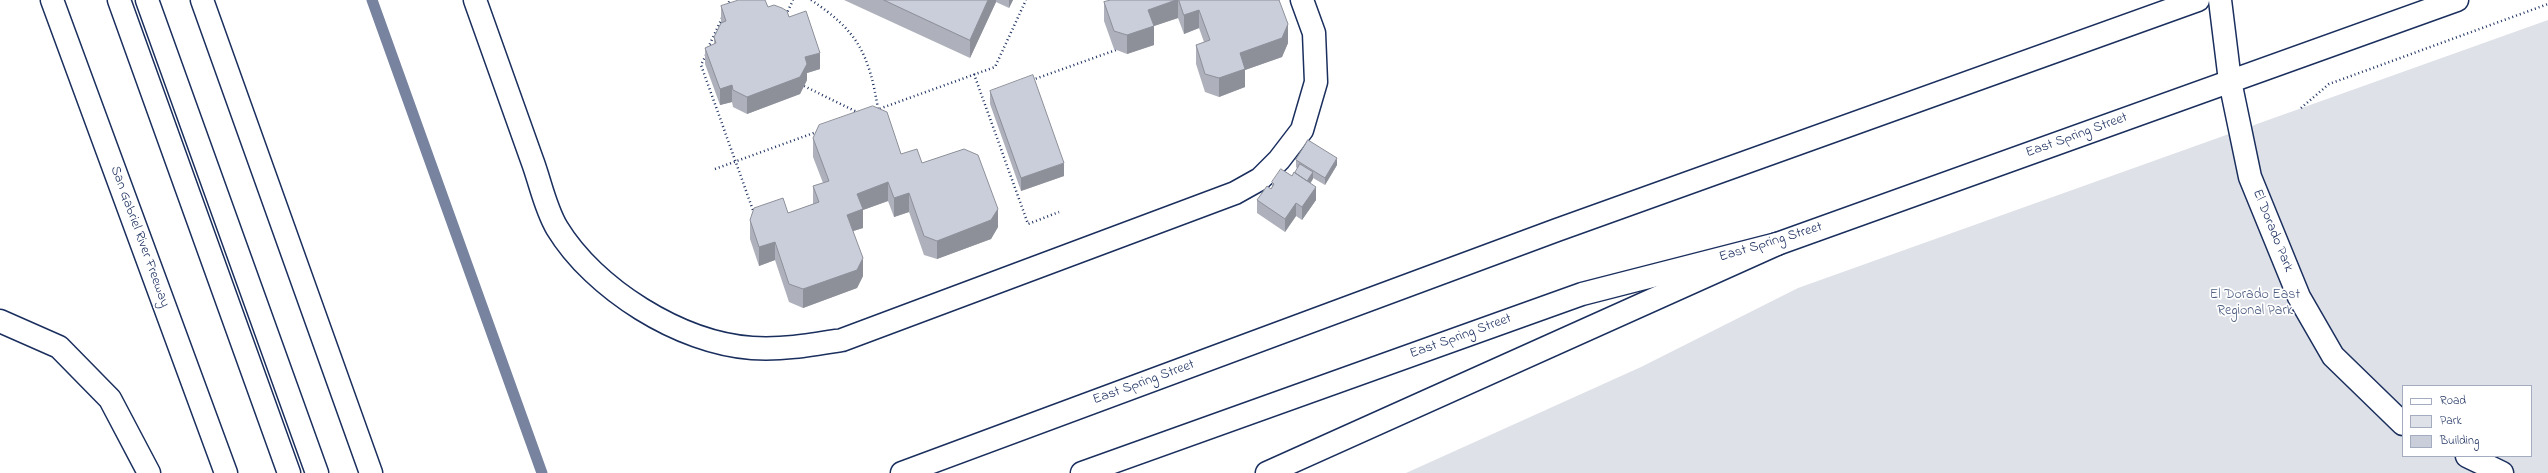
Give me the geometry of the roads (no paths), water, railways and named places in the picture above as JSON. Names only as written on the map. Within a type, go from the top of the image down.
[{"type":"main road","name":"San Gabriel River Freeway","points":[[52,0],[226,473]]},
{"type":"main road","points":[[119,0],[289,473]]},
{"type":"main road","points":[[147,0],[316,473]]},
{"type":"main road","points":[[202,0],[371,473]]},
{"type":"main road","points":[[475,0],[556,226],[587,266],[618,295],[661,322],[711,339],[750,348],[791,349],[842,340],[1235,193],[1260,179],[1279,160],[1302,130],[1316,82],[1314,33],[1302,0]]},
{"type":"main road","name":"East Spring Street","points":[[902,473],[1557,230],[2198,0]]},
{"type":"main road","name":"El Dorado Park","points":[[2220,0],[2230,82],[2250,177],[2299,298],[2333,356],[2402,423]]},
{"type":"main road","name":"East Spring Street","points":[[1082,473],[1582,294],[1777,244],[2457,0]]},
{"type":"main road","points":[[1267,473],[1777,244]]},
{"type":"main road","points":[[0,321],[58,348],[110,399],[149,473]]},
{"type":"main road","points":[[2469,457],[2502,473]]},
{"type":"waterway","points":[[372,0],[542,473]]},
{"type":"park label","name":"El Dorado East Regional Park","points":[[2255,304]]}]
